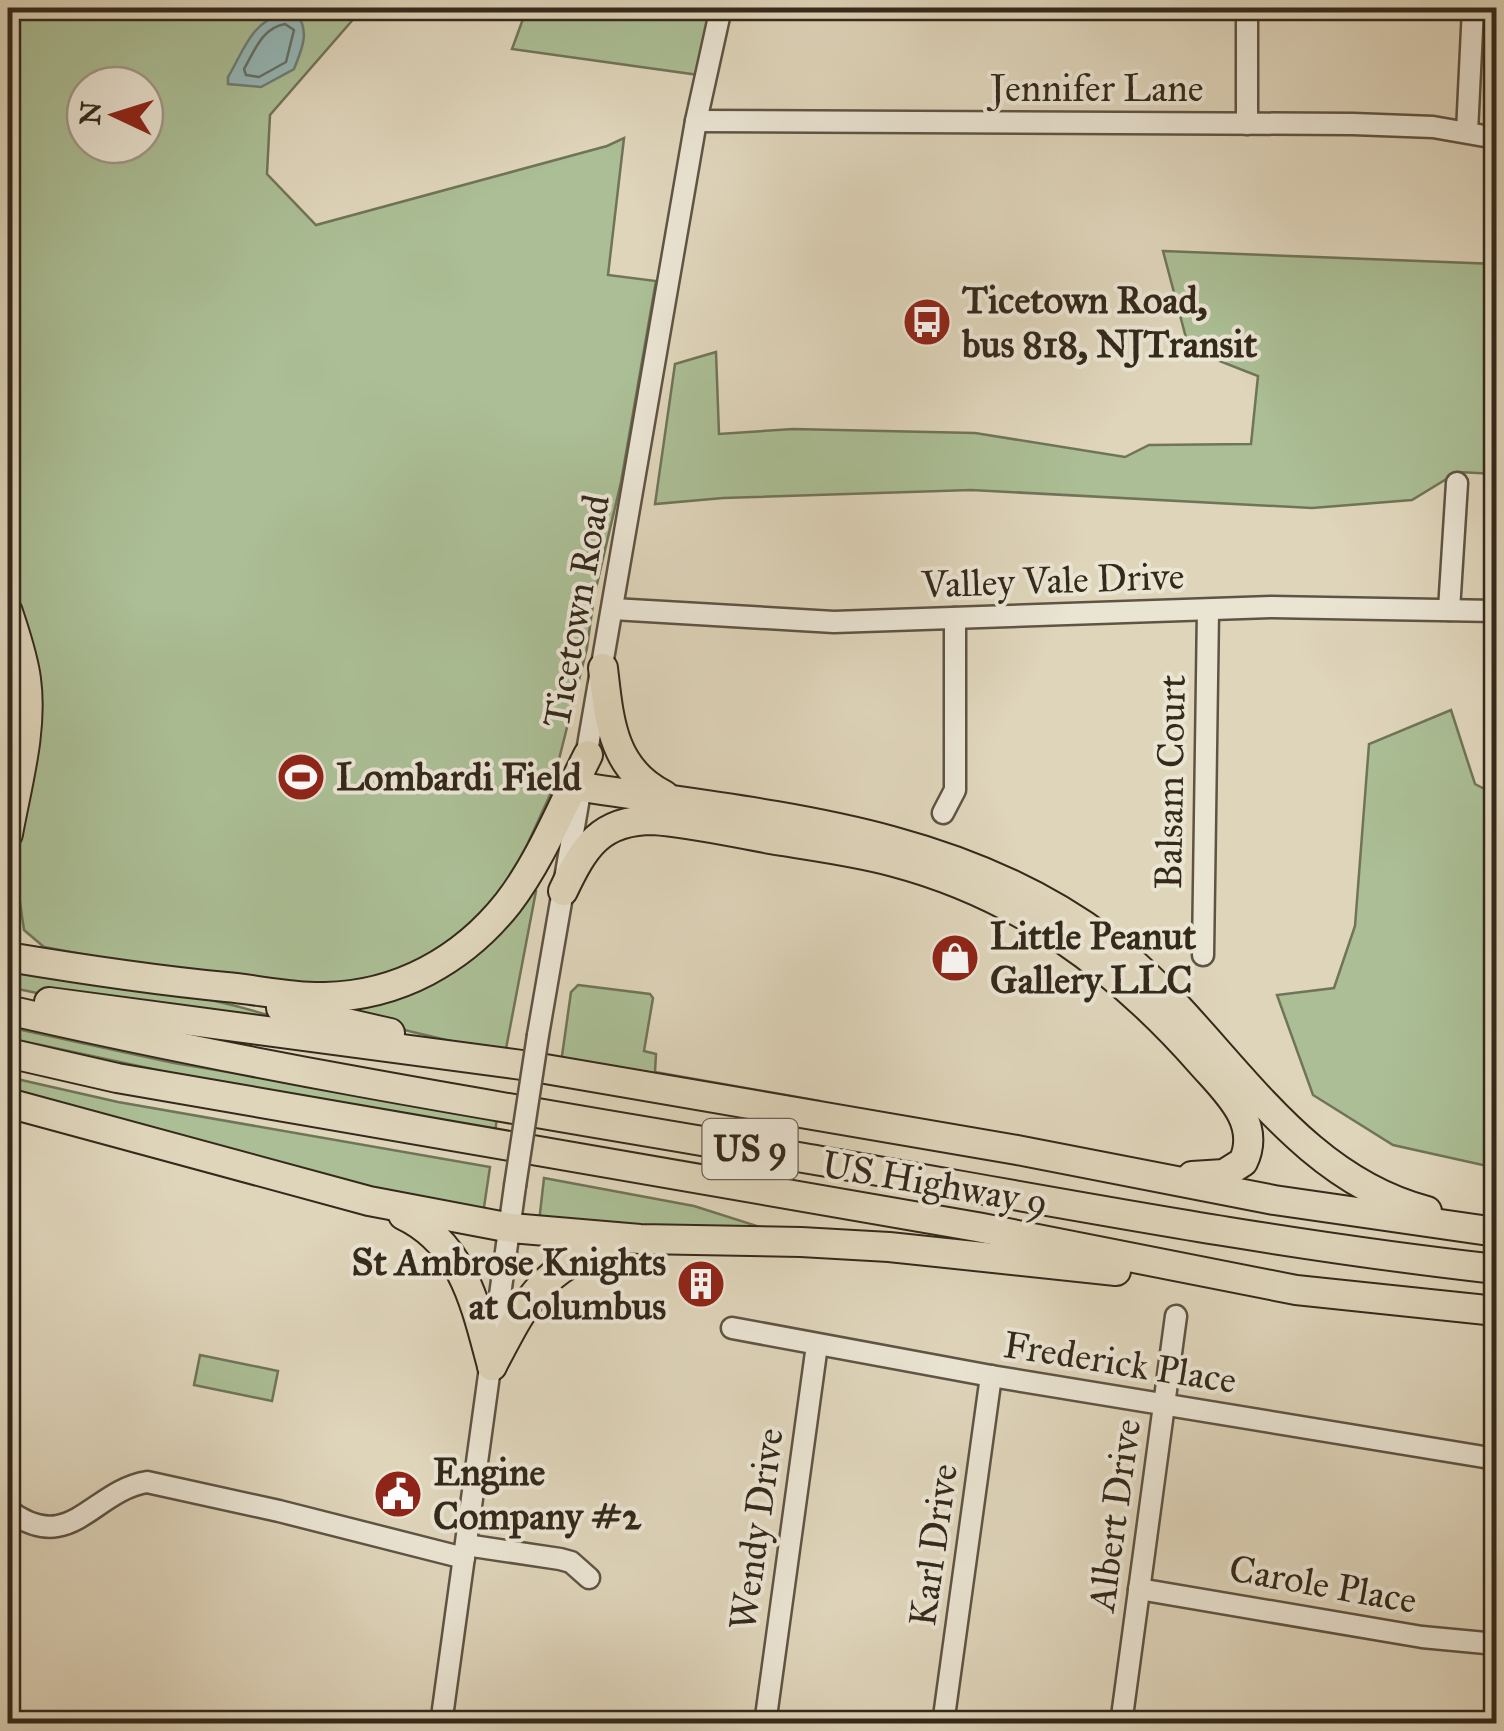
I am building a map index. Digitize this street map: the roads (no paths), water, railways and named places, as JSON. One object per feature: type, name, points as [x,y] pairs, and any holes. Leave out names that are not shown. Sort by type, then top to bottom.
[{"type":"highway","points":[[8,612],[22,659],[28,702],[8,834]]},
{"type":"highway","points":[[603,668],[610,723],[620,756],[647,785],[679,802]]},
{"type":"highway","points":[[8,957],[177,983],[336,997],[388,987],[438,966],[465,948],[510,900],[588,755]]},
{"type":"highway","points":[[582,787],[900,841],[968,863],[1022,888],[1084,925],[1148,975],[1275,1115],[1329,1162],[1365,1186],[1404,1204],[1496,1229]]},
{"type":"highway","points":[[563,891],[577,861],[598,837],[623,822],[654,820],[876,857],[936,874],[994,898],[1060,935],[1137,995],[1228,1094],[1246,1122],[1248,1152],[1236,1169],[1206,1176],[1128,1173]]},
{"type":"highway","points":[[8,936],[44,963]]},
{"type":"highway","points":[[177,983],[522,1065]]},
{"type":"highway","points":[[8,996],[522,1065],[1017,1150],[1274,1200],[1496,1229]]},
{"type":"highway","name":"US Highway 9","points":[[8,1010],[144,1042],[418,1092],[1192,1224],[1496,1269]]},
{"type":"highway","name":"US Highway 9","points":[[8,1053],[118,1078],[977,1227],[1296,1290],[1496,1311]]},
{"type":"highway","points":[[14,1107],[369,1201],[512,1228],[640,1240],[888,1247],[1296,1290]]},
{"type":"highway","points":[[369,1201],[418,1222],[452,1256],[469,1285],[492,1366]]},
{"type":"highway","points":[[492,1366],[520,1312],[548,1277],[587,1253],[640,1240]]},
{"type":"street","name":"Ticetown Road","points":[[441,1724],[538,1035],[696,121],[721,8]]},
{"type":"street","points":[[1247,8],[1248,124]]},
{"type":"street","points":[[1467,132],[1473,8]]},
{"type":"street","name":"Jennifer Lane","points":[[696,121],[1390,126],[1496,138]]},
{"type":"street","points":[[1449,610],[1456,483]]},
{"type":"street","name":"Valley Vale Drive","points":[[613,609],[834,622],[1208,610],[1496,611]]},
{"type":"street","name":"Balsam Court","points":[[1203,955],[1208,610]]},
{"type":"street","points":[[943,813],[956,790],[955,618]]},
{"type":"street","name":"Albert Drive","points":[[1121,1724],[1176,1316]]},
{"type":"street","name":"Frederick Place","points":[[732,1328],[991,1376],[1496,1459]]},
{"type":"street","name":"Wendy Drive","points":[[765,1724],[817,1345]]},
{"type":"street","name":"Karl Drive","points":[[943,1724],[991,1376]]},
{"type":"street","points":[[8,1510],[31,1524],[54,1528],[69,1524],[130,1485],[147,1482],[466,1551],[560,1558],[572,1562],[589,1578]]},
{"type":"street","name":"Carole Place","points":[[1139,1589],[1422,1636],[1496,1644]]},
{"type":"water","points":[[284,14],[298,16],[302,22],[303,42],[294,69],[261,87],[228,84],[228,77],[256,30]]},
{"type":"place","name":"Ticetown Road, bus 818, NJTransit","points":[[927,322]]},
{"type":"place","name":"Lombardi Field","points":[[301,777]]},
{"type":"place","name":"Little Peanut Gallery LLC","points":[[955,958]]},
{"type":"place","name":"St Ambrose Knights at Columbus","points":[[701,1284]]},
{"type":"place","name":"Engine Company #2","points":[[398,1494]]}]
